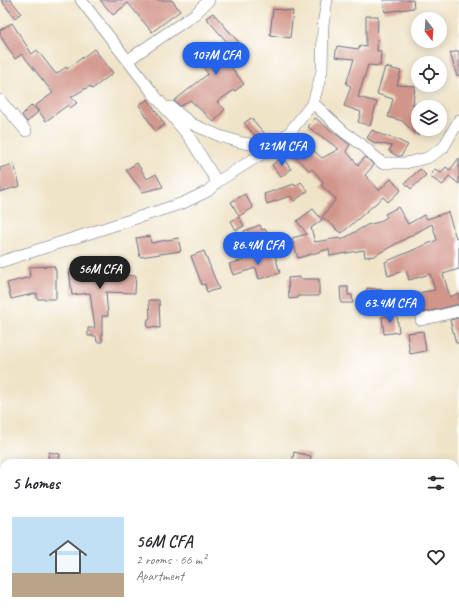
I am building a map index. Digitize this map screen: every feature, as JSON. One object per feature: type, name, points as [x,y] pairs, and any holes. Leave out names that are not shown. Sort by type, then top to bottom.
[{"type":"street","points":[[82,0],[152,92],[190,138],[217,182]]},
{"type":"street","points":[[128,60],[195,14],[209,0]]},
{"type":"street","points":[[0,262],[183,203],[208,191],[217,182],[273,147],[289,133],[313,103],[322,71],[323,25],[327,0]]},
{"type":"street","points":[[152,92],[192,124],[220,136],[243,143],[273,147]]},
{"type":"street","points":[[0,100],[26,131]]},
{"type":"street","points":[[313,103],[344,132],[361,144],[382,163],[406,163],[427,158],[443,148],[459,120]]},
{"type":"street","points":[[421,320],[459,311]]},
{"type":"building","points":[[1,0],[11,0],[21,13],[15,18]]},
{"type":"building","points":[[100,0],[172,0],[180,11],[152,32],[128,3],[113,15]]},
{"type":"building","points":[[383,0],[413,0],[414,8],[385,12]]},
{"type":"building","points":[[273,9],[293,11],[290,38],[270,35]]},
{"type":"building","points":[[213,13],[243,47],[232,57],[237,63],[231,67],[244,84],[217,102],[225,109],[214,122],[190,100],[181,106],[174,101],[208,74],[200,63],[227,42],[206,18]]},
{"type":"building","points":[[366,16],[378,16],[377,51],[381,51],[380,66],[368,65],[358,97],[377,102],[370,126],[358,122],[361,112],[344,106],[351,86],[346,84],[354,59],[335,57],[337,46],[359,49],[360,46],[366,47]]},
{"type":"building","points":[[12,23],[32,54],[37,50],[56,74],[66,67],[67,69],[94,49],[113,73],[92,89],[90,86],[71,97],[77,103],[70,108],[68,105],[46,121],[35,106],[53,93],[22,54],[15,59],[0,35],[0,30]]},
{"type":"building","points":[[459,51],[459,75],[457,76],[450,53]]},
{"type":"building","points":[[385,67],[401,71],[397,85],[411,86],[411,92],[414,92],[414,100],[411,100],[411,129],[402,121],[388,117],[393,99],[377,94]]},
{"type":"building","points":[[148,99],[165,125],[155,131],[139,105]]},
{"type":"building","points":[[32,105],[38,112],[27,122],[22,115]]},
{"type":"building","points":[[251,118],[265,134],[260,138],[257,138],[244,123]]},
{"type":"building","points":[[315,118],[350,145],[346,151],[358,165],[365,157],[374,165],[365,175],[379,190],[391,179],[401,190],[388,202],[383,197],[342,233],[335,229],[336,228],[322,217],[336,199],[321,185],[324,183],[312,169],[310,171],[290,152],[298,143],[309,154],[313,150],[322,158],[339,149],[308,127]]},
{"type":"building","points":[[372,130],[408,145],[401,156],[397,156],[389,151],[392,146],[376,144],[367,138]]},
{"type":"building","points":[[282,157],[291,169],[281,177],[272,165]]},
{"type":"building","points":[[459,158],[459,184],[449,176],[443,185],[430,177],[435,169],[441,173],[446,167],[450,170]]},
{"type":"building","points":[[137,163],[147,179],[156,174],[163,187],[143,192],[126,170]]},
{"type":"building","points":[[14,164],[20,186],[0,192],[0,168]]},
{"type":"building","points":[[420,169],[426,175],[411,189],[405,183]]},
{"type":"building","points":[[301,182],[308,191],[294,201],[290,196],[267,204],[264,194],[294,184],[295,186]]},
{"type":"building","points":[[245,194],[253,208],[239,216],[231,202]]},
{"type":"building","points":[[398,207],[408,224],[424,215],[427,219],[448,212],[456,238],[459,237],[459,269],[443,274],[450,297],[459,293],[459,304],[418,314],[417,312],[425,311],[396,307],[394,297],[412,292],[412,294],[435,290],[430,274],[409,280],[406,270],[388,276],[385,262],[437,240],[432,224],[374,256],[365,257],[364,250],[330,256],[329,249],[298,258],[292,238],[307,234],[297,221],[313,209],[322,220],[311,228],[315,242],[339,238],[341,240],[367,225],[379,222],[387,217],[385,214]]},
{"type":"building","points":[[239,217],[244,226],[236,230],[231,221]]},
{"type":"building","points":[[260,225],[262,230],[265,229],[269,236],[246,244],[244,240],[247,238],[244,231]]},
{"type":"building","points":[[150,236],[151,243],[178,238],[181,251],[140,257],[136,238]]},
{"type":"building","points":[[204,251],[219,289],[207,292],[205,284],[202,285],[191,256]]},
{"type":"building","points":[[274,252],[280,273],[259,279],[256,268],[233,275],[229,264]]},
{"type":"building","points":[[115,264],[119,275],[136,276],[135,293],[106,292],[108,316],[102,316],[102,342],[97,342],[96,336],[88,336],[88,328],[95,328],[90,293],[72,295],[69,270],[95,267],[95,265]]},
{"type":"building","points":[[54,266],[56,271],[56,299],[37,299],[37,293],[11,299],[7,283],[30,277],[29,267]]},
{"type":"building","points":[[300,277],[300,279],[319,279],[319,296],[298,296],[298,298],[289,299],[288,278]]},
{"type":"building","points":[[340,287],[348,287],[348,295],[352,295],[353,303],[341,303]]},
{"type":"building","points":[[367,288],[382,290],[379,304],[365,302]]},
{"type":"building","points":[[149,300],[159,300],[160,328],[147,327],[148,319],[150,319]]},
{"type":"building","points":[[397,315],[399,332],[384,334],[382,317]]},
{"type":"building","points":[[459,318],[459,343],[456,343],[450,320]]},
{"type":"building","points":[[423,331],[426,351],[410,354],[407,333]]},
{"type":"building","points":[[49,452],[60,454],[59,459],[48,459]]},
{"type":"building","points":[[294,452],[311,456],[310,459],[293,459]]}]
